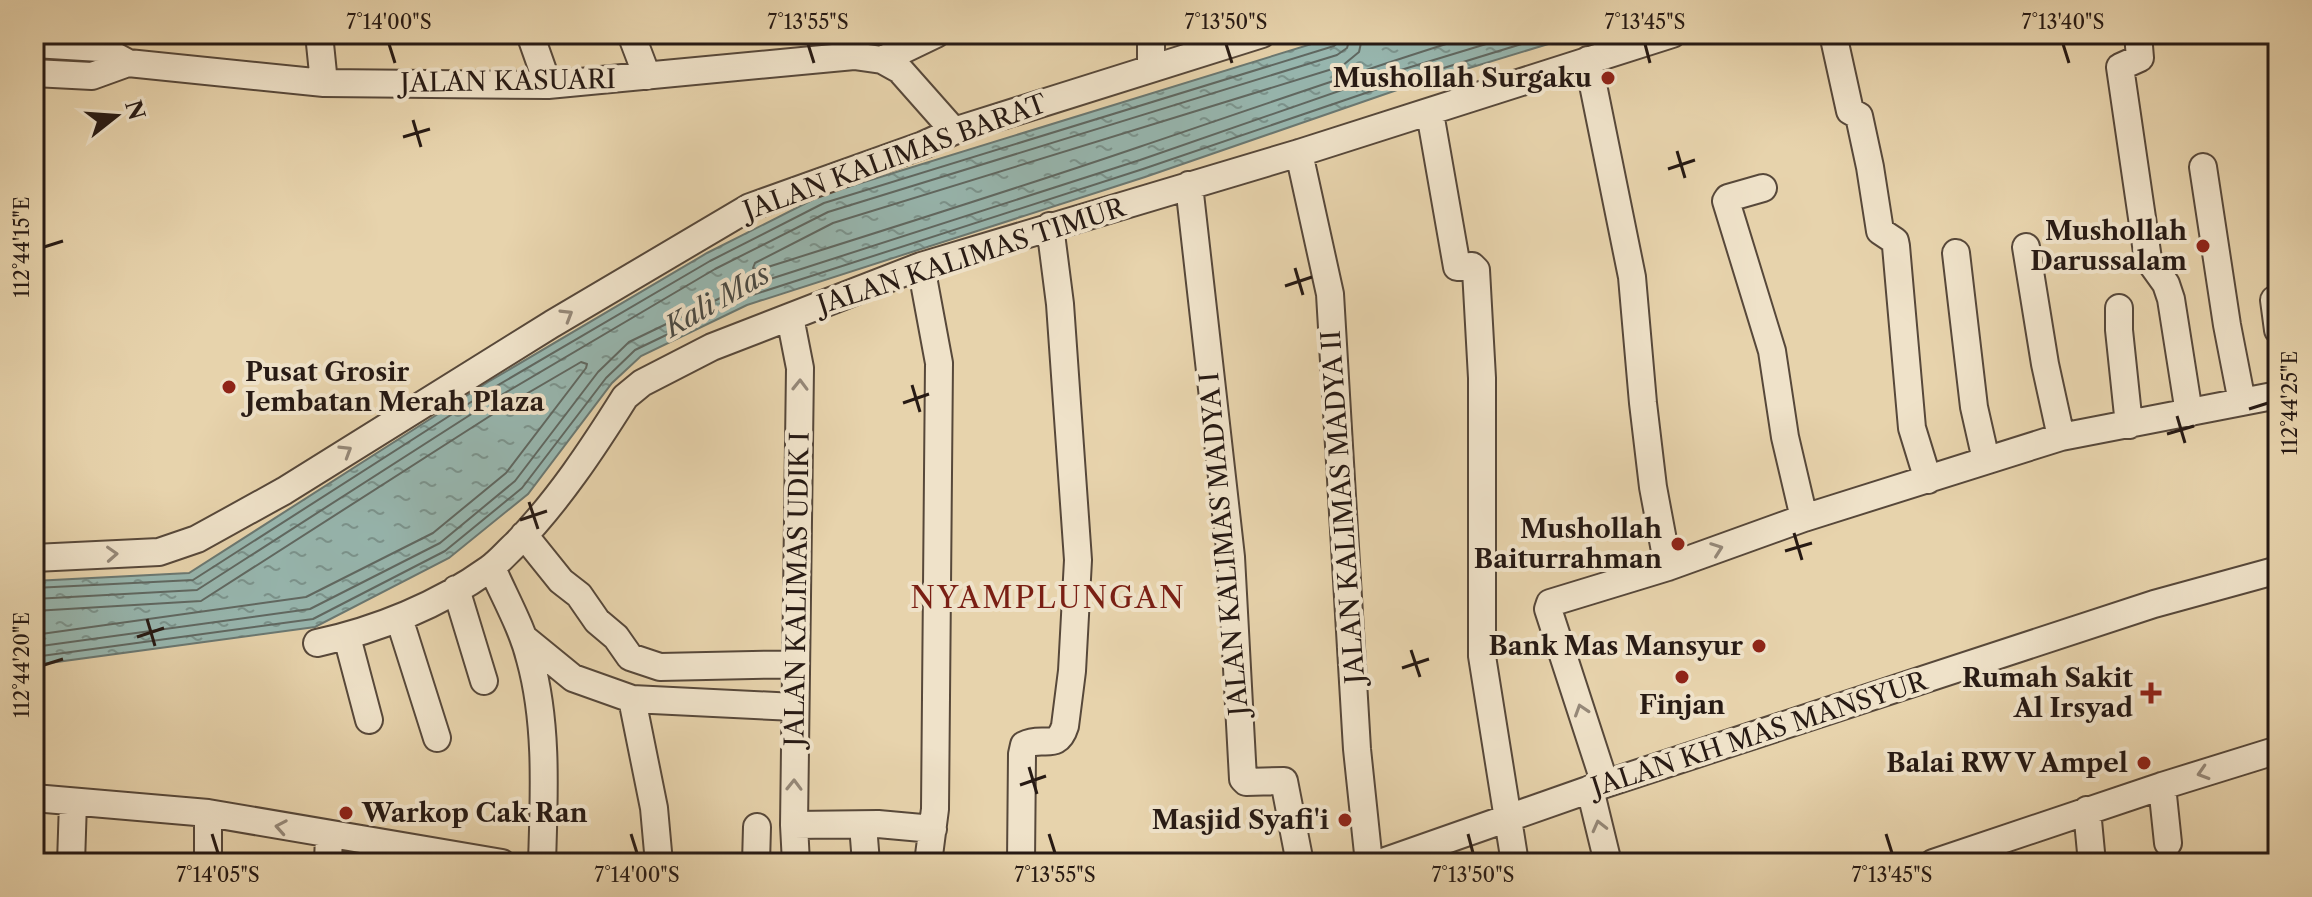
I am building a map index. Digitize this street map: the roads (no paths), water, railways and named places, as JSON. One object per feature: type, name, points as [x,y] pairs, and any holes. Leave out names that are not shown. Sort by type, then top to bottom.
[{"type":"street","points":[[319,34],[324,83]]},
{"type":"street","points":[[530,34],[548,85]]},
{"type":"street","points":[[631,34],[647,76]]},
{"type":"street","points":[[882,60],[936,34]]},
{"type":"street","points":[[1151,34],[1151,68]]},
{"type":"street","name":"JALAN KALIMAS BARAT","points":[[34,558],[159,552],[197,539],[284,491],[552,324],[750,207],[954,131],[1262,34]]},
{"type":"street","name":"JALAN KALIMAS TIMUR","points":[[317,643],[347,637],[399,618],[492,568],[539,520],[625,397],[712,347],[921,266],[1430,113],[1672,34]]},
{"type":"street","points":[[1833,34],[1850,111],[1859,116],[1880,231],[1895,241],[1912,428],[1928,480]]},
{"type":"street","points":[[2138,34],[2140,58],[2120,67],[2148,259],[2166,284],[2171,299],[2189,413]]},
{"type":"street","name":"JALAN KASUARI","points":[[34,44],[100,48],[128,63],[324,83],[548,85],[818,58],[854,56],[882,60]]},
{"type":"street","points":[[882,60],[900,70],[954,131]]},
{"type":"street","points":[[1588,60],[1632,277],[1653,487],[1668,567]]},
{"type":"street","name":"JALAN KASUARI","points":[[34,73],[92,76],[128,63]]},
{"type":"street","points":[[1430,113],[1457,267],[1472,266],[1476,270],[1482,378],[1482,656],[1515,863]]},
{"type":"street","name":"JALAN KALIMAS MADYA II","points":[[1299,153],[1330,294],[1357,749],[1369,863]]},
{"type":"street","points":[[2203,167],[2242,402]]},
{"type":"street","name":"JALAN KALIMAS MADYA I","points":[[1189,185],[1231,557],[1243,779],[1246,782],[1284,781],[1300,863]]},
{"type":"street","points":[[1763,188],[1726,201],[1772,351],[1785,437],[1804,518]]},
{"type":"street","points":[[1021,863],[1022,754],[1024,745],[1032,741],[1057,741],[1061,738],[1070,685],[1076,609],[1078,560],[1071,450],[1060,304],[1050,226]]},
{"type":"street","points":[[2026,247],[2045,364],[2061,437]]},
{"type":"street","points":[[1956,253],[1974,407],[1986,460]]},
{"type":"street","points":[[921,266],[939,363],[938,629],[933,829],[928,863]]},
{"type":"street","points":[[2274,300],[2278,330]]},
{"type":"street","points":[[2119,308],[2129,425]]},
{"type":"street","name":"JALAN KALIMAS UDIK I","points":[[790,317],[800,368],[796,863]]},
{"type":"street","points":[[1608,863],[1597,787],[1548,606],[1804,518],[2061,437],[2278,395]]},
{"type":"street","points":[[524,535],[561,581],[579,595],[597,621],[616,637],[630,657],[660,667],[796,664]]},
{"type":"street","points":[[492,568],[524,638],[535,680],[543,794],[542,863]]},
{"type":"street","name":"JALAN KH MAS MANSYUR","points":[[1380,863],[1436,853],[1507,818],[1597,787],[2175,597],[2278,570]]},
{"type":"street","points":[[456,589],[484,681]]},
{"type":"street","points":[[399,618],[437,738]]},
{"type":"street","points":[[347,637],[369,720]]},
{"type":"street","points":[[524,638],[573,678],[632,699],[795,707]]},
{"type":"street","points":[[632,699],[654,808],[659,863]]},
{"type":"street","points":[[1933,863],[1960,858],[2087,810],[2278,750]]},
{"type":"street","points":[[2162,786],[2168,843]]},
{"type":"street","points":[[34,798],[208,813],[502,863]]},
{"type":"street","points":[[71,863],[73,802]]},
{"type":"street","points":[[2087,810],[2092,863]]},
{"type":"street","points":[[208,813],[208,863]]},
{"type":"street","points":[[794,825],[933,829]]},
{"type":"street","points":[[863,825],[866,863]]},
{"type":"street","points":[[756,863],[757,827]]},
{"type":"street","points":[[328,863],[329,835]]},
{"type":"water","name":"Kali Mas","points":[[1344,34],[1581,34],[1397,90],[1145,177],[747,305],[641,356],[612,383],[528,494],[449,558],[315,627],[34,665],[34,581],[189,573],[488,382],[707,253],[822,195]]},
{"type":"place","name":"Mushollah Surgaku","points":[[1608,78]]},
{"type":"place","name":"Mushollah Darussalam","points":[[2203,246]]},
{"type":"place","name":"Pusat Grosir Jembatan Merah Plaza","points":[[229,387]]},
{"type":"place","name":"Mushollah Baiturrahman","points":[[1678,544]]},
{"type":"place","name":"Bank Mas Mansyur","points":[[1759,646]]},
{"type":"place","name":"Finjan","points":[[1682,677]]},
{"type":"place","name":"Rumah Sakit Al Irsyad","points":[[2151,693]]},
{"type":"place","name":"Balai RW V Ampel","points":[[2144,763]]},
{"type":"place","name":"Warkop Cak Ran","points":[[346,813]]},
{"type":"place","name":"Masjid Syafi'i","points":[[1345,820]]},
{"type":"district","name":"NYAMPLUNGAN","points":[[1048,598]]}]
